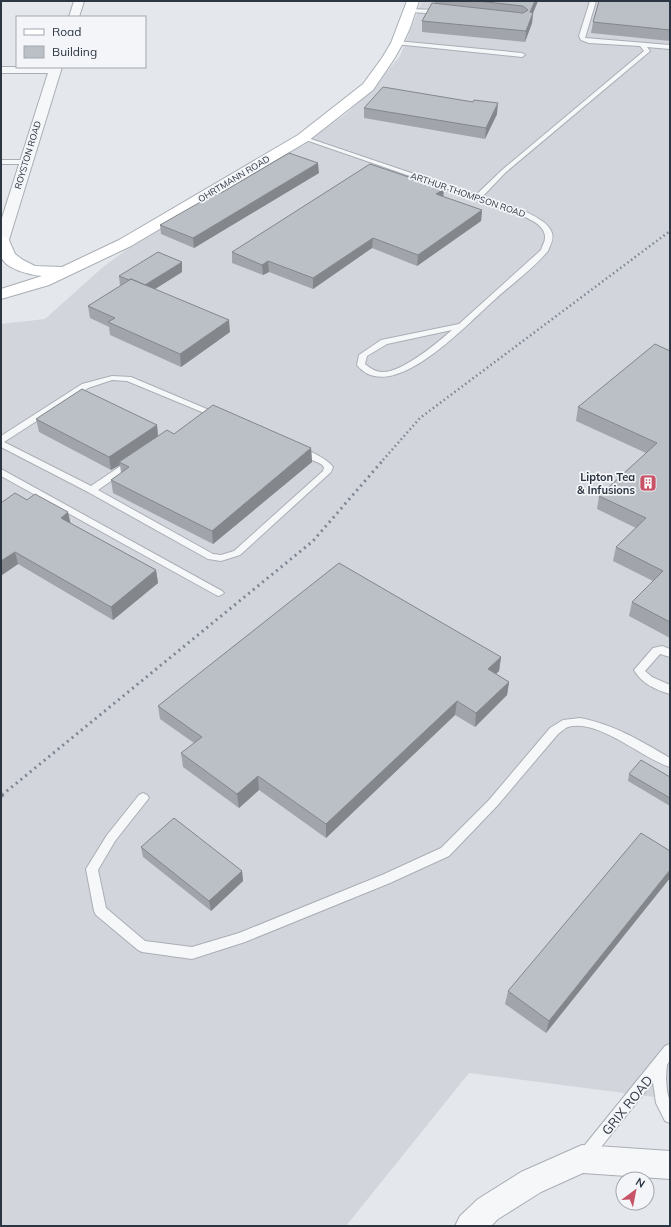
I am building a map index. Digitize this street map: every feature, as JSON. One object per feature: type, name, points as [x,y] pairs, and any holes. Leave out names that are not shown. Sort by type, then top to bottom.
[{"type":"main road","name":"OHRTMANN ROAD","points":[[1,294],[43,282],[125,243],[303,138],[368,87],[397,44],[411,5]]},
{"type":"main road","points":[[1,242],[6,253],[12,260],[25,268],[42,272],[70,270]]},
{"type":"street","points":[[74,16],[79,1]]},
{"type":"street","points":[[1,70],[56,68]]},
{"type":"street","name":"ROYSTON ROAD","points":[[1,242],[56,68]]},
{"type":"street","points":[[470,1226],[488,1209],[531,1182],[582,1159],[670,1165]]},
{"type":"lane","points":[[593,1],[582,36],[583,39],[589,41],[670,46]]},
{"type":"lane","points":[[411,5],[451,13]]},
{"type":"lane","points":[[397,44],[416,44],[522,55]]},
{"type":"lane","points":[[477,198],[504,171],[647,51],[642,45]]},
{"type":"lane","name":"ARTHUR THOMPSON ROAD","points":[[303,138],[519,212],[542,224],[547,230],[549,239],[544,251],[460,326],[414,363],[388,374],[374,373],[362,365],[363,355],[384,342],[460,326]]},
{"type":"lane","points":[[1,162],[26,162]]},
{"type":"lane","points":[[1,440],[85,386],[112,378],[128,379],[204,413],[229,420]]},
{"type":"lane","points":[[1,444],[91,490],[211,557],[221,558],[237,553],[329,470],[329,467],[324,462],[295,449]]},
{"type":"lane","points":[[91,490],[136,460]]},
{"type":"lane","points":[[1,472],[219,594]]},
{"type":"lane","points":[[670,653],[662,650],[657,651],[639,670],[640,673],[647,678],[670,690]]},
{"type":"lane","points":[[143,798],[111,838],[92,869],[100,911],[142,946],[192,953],[241,938],[386,879],[445,852],[492,803],[554,731],[566,723],[584,723],[611,730],[670,763]]},
{"type":"lane","name":"GRIX ROAD","points":[[582,1159],[670,1050]]},
{"type":"lane","points":[[660,1064],[659,1086],[666,1111],[670,1116]]},
{"type":"shaded area","points":[[422,1],[670,1],[670,1099],[469,1073],[346,1226],[1,1226],[1,324],[45,319],[103,267],[152,231],[292,151],[346,114],[374,87],[400,56]]},
{"type":"building","points":[[477,1],[535,1],[530,12],[533,13],[526,31],[422,21],[432,3],[523,13],[528,10],[523,6]]},
{"type":"building","points":[[599,1],[670,1],[670,30],[593,22]]},
{"type":"building","points":[[383,87],[473,102],[474,100],[498,103],[486,128],[364,108]]},
{"type":"building","points":[[289,153],[318,163],[193,238],[160,225],[218,192],[221,193]]},
{"type":"building","points":[[370,164],[444,189],[436,194],[482,210],[418,255],[373,238],[313,278],[268,261],[262,265],[232,252]]},
{"type":"building","points":[[158,252],[182,262],[145,285],[119,276]]},
{"type":"building","points":[[131,279],[229,320],[180,354],[108,322],[115,318],[88,306]]},
{"type":"building","name":"Lipton Tea & Infusions","points":[[655,344],[670,351],[670,622],[632,602],[663,571],[616,547],[646,518],[599,496],[657,443],[578,407]]},
{"type":"building","points":[[82,389],[157,425],[109,457],[36,419]]},
{"type":"building","points":[[213,405],[311,448],[212,531],[111,480],[129,467],[119,462],[167,430],[174,434]]},
{"type":"building","points":[[15,493],[27,500],[35,494],[68,512],[61,518],[156,570],[111,607],[15,552],[1,561],[1,503]]},
{"type":"building","points":[[339,563],[501,657],[488,669],[509,682],[476,713],[457,701],[326,824],[258,776],[237,794],[181,753],[202,737],[158,706]]},
{"type":"building","points":[[641,760],[670,777],[670,798],[629,774]]},
{"type":"building","points":[[174,818],[242,871],[209,901],[141,847]]},
{"type":"building","points":[[641,833],[670,851],[670,870],[549,1021],[508,991]]},
{"type":"railway","points":[[383,460],[420,418],[670,231]]},
{"type":"railway","points":[[2,795],[313,541],[384,459]]},
{"type":"place","name":"Lipton Tea & Infusions","points":[[648,483]]}]
